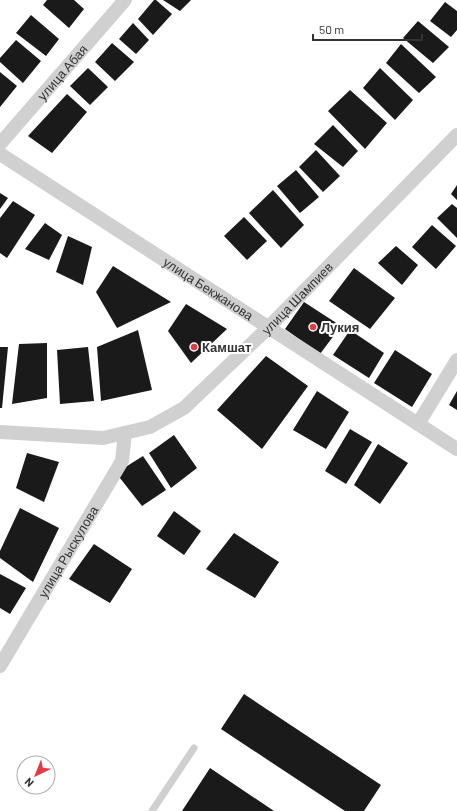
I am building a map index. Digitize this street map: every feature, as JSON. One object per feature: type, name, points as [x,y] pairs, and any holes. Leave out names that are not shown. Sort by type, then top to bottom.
[{"type":"street","name":"улица Абая","points":[[0,144],[125,0]]},
{"type":"street","name":"улица Шампиев","points":[[0,432],[103,438],[150,427],[184,408],[268,328],[457,135]]},
{"type":"street","name":"улица Бекжанова","points":[[0,154],[457,449]]},
{"type":"street","points":[[418,424],[457,360]]},
{"type":"street","name":"улица Рыскулова","points":[[0,666],[122,461],[125,433]]},
{"type":"lane","points":[[152,811],[194,748]]},
{"type":"building","points":[[47,0],[74,0],[84,9],[69,28],[43,5]]},
{"type":"building","points":[[154,0],[156,0],[172,14],[153,35],[138,19]]},
{"type":"building","points":[[163,0],[191,0],[180,11]]},
{"type":"building","points":[[445,2],[457,11],[457,30],[451,37],[430,21]]},
{"type":"building","points":[[31,15],[59,39],[46,56],[16,33]]},
{"type":"building","points":[[418,21],[449,47],[433,63],[403,38]]},
{"type":"building","points":[[133,23],[149,40],[136,54],[119,39]]},
{"type":"building","points":[[16,40],[41,61],[23,83],[0,62],[0,58]]},
{"type":"building","points":[[112,43],[134,62],[115,81],[95,62]]},
{"type":"building","points":[[401,44],[436,77],[419,93],[386,63]]},
{"type":"building","points":[[88,68],[108,87],[90,105],[70,86]]},
{"type":"building","points":[[380,68],[413,100],[395,120],[363,88]]},
{"type":"building","points":[[0,72],[17,86],[0,107]]},
{"type":"building","points":[[350,90],[387,123],[365,149],[328,111]]},
{"type":"building","points":[[67,94],[87,112],[52,153],[28,136]]},
{"type":"building","points":[[333,125],[358,151],[343,167],[314,144]]},
{"type":"building","points":[[316,150],[340,176],[323,192],[299,167]]},
{"type":"building","points":[[296,170],[319,197],[300,213],[277,186]]},
{"type":"building","points":[[457,185],[457,200],[451,194]]},
{"type":"building","points":[[273,190],[304,225],[281,248],[249,213]]},
{"type":"building","points":[[0,193],[8,198],[0,209]]},
{"type":"building","points":[[13,201],[35,215],[7,258],[0,253],[0,218]]},
{"type":"building","points":[[452,204],[457,208],[457,238],[437,218]]},
{"type":"building","points":[[244,217],[267,241],[247,260],[224,236]]},
{"type":"building","points":[[45,223],[62,235],[49,260],[25,249]]},
{"type":"building","points":[[432,225],[456,246],[436,269],[412,247]]},
{"type":"building","points":[[68,236],[92,247],[83,285],[56,272]]},
{"type":"building","points":[[396,246],[418,265],[402,285],[378,263]]},
{"type":"building","points":[[113,266],[171,302],[117,328],[96,292]]},
{"type":"building","points":[[354,268],[395,298],[370,329],[329,301]]},
{"type":"building","name":"Лукия","points":[[304,302],[341,326],[320,354],[285,329]]},
{"type":"building","name":"Камшат","points":[[186,304],[227,329],[191,363],[168,331]]},
{"type":"building","points":[[138,330],[152,390],[101,401],[97,347]]},
{"type":"building","points":[[350,330],[384,353],[369,378],[333,355]]},
{"type":"building","points":[[47,343],[47,398],[12,404],[19,344]]},
{"type":"building","points":[[0,347],[8,347],[2,408],[0,408]]},
{"type":"building","points":[[88,347],[94,401],[60,404],[57,350]]},
{"type":"building","points":[[395,350],[432,374],[412,407],[374,383]]},
{"type":"building","points":[[266,356],[308,386],[262,449],[217,410]]},
{"type":"building","points":[[317,391],[349,412],[326,449],[293,430]]},
{"type":"building","points":[[457,391],[457,410],[449,405]]},
{"type":"building","points":[[350,429],[372,442],[346,484],[325,471]]},
{"type":"building","points":[[174,435],[197,468],[171,488],[149,453]]},
{"type":"building","points":[[378,444],[408,463],[380,504],[354,485]]},
{"type":"building","points":[[27,453],[59,462],[44,502],[16,488]]},
{"type":"building","points":[[143,456],[166,490],[142,506],[116,473]]},
{"type":"building","points":[[20,508],[59,528],[33,582],[0,558],[0,551]]},
{"type":"building","points":[[174,511],[201,531],[184,555],[157,536]]},
{"type":"building","points":[[234,533],[279,562],[255,598],[206,569]]},
{"type":"building","points":[[94,544],[132,569],[110,603],[69,579]]},
{"type":"building","points":[[0,574],[26,588],[10,614],[0,608]]},
{"type":"building","points":[[244,694],[381,785],[364,811],[345,811],[221,729]]},
{"type":"building","points":[[210,768],[274,811],[182,811]]},
{"type":"place","name":"Лукия","points":[[313,327]]},
{"type":"place","name":"Камшат","points":[[194,347]]}]
